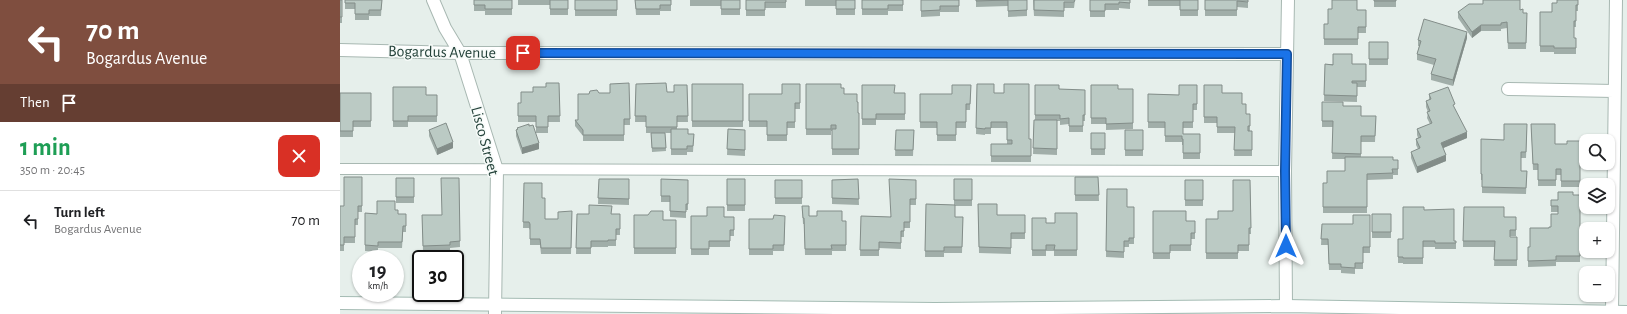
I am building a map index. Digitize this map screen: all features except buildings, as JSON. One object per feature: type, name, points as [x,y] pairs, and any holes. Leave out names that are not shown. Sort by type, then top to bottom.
[{"type":"street","name":"Lisco Street","points":[[433,0],[445,28],[460,52],[497,170],[495,310]]},
{"type":"street","points":[[1286,306],[1285,171],[1288,0]]},
{"type":"street","points":[[1612,313],[1616,0]]},
{"type":"street","name":"Bogardus Avenue","points":[[340,50],[460,52],[1287,54]]},
{"type":"street","points":[[1508,89],[1614,91]]},
{"type":"street","points":[[340,303],[495,310],[935,311],[1286,306],[1612,313],[1627,312]]},
{"type":"lane","points":[[340,169],[1285,171]]},
{"type":"route","points":[[523,53],[1287,54],[1285,171],[1286,246]]}]
